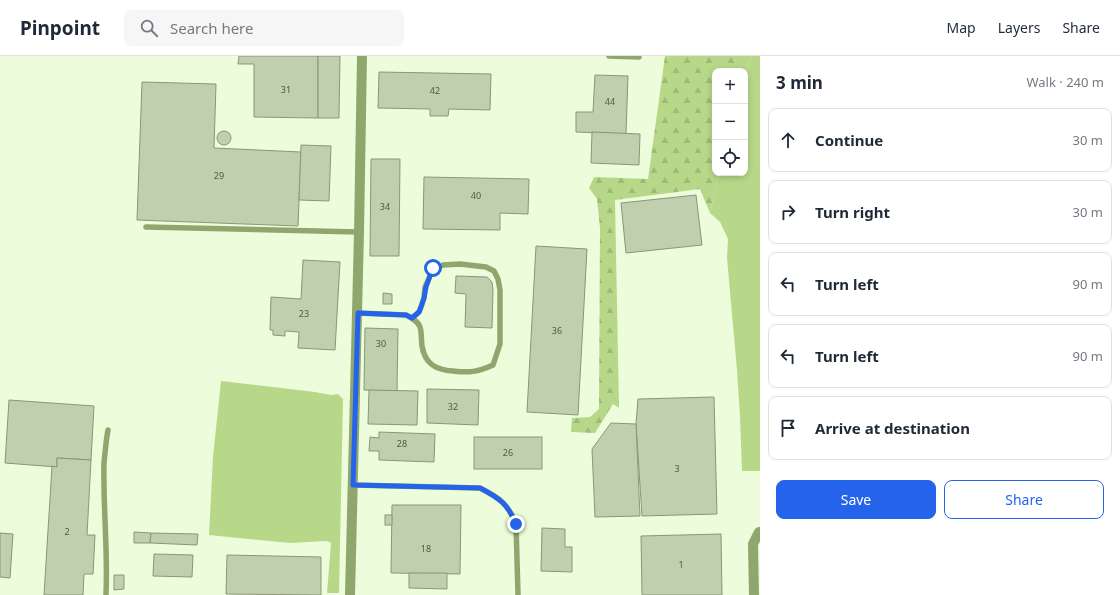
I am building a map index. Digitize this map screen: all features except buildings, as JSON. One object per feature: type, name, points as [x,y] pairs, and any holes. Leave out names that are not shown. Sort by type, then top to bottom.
[{"type":"street","points":[[350,595],[358,313],[362,56]]},
{"type":"street","points":[[754,595],[753,544],[760,532]]},
{"type":"lane","points":[[609,56],[639,57]]},
{"type":"lane","points":[[146,227],[359,232]]},
{"type":"lane","points":[[358,313],[406,315],[412,318],[420,326],[425,355],[429,363],[436,368],[447,371],[473,372],[484,370],[493,365],[500,344],[500,290],[498,279],[494,271],[486,267],[460,264],[443,265],[433,268],[419,312],[412,318]]},
{"type":"lane","points":[[106,595],[107,572],[104,461],[108,430]]},
{"type":"lane","points":[[353,485],[480,488],[495,496],[504,503],[512,513],[516,524],[518,595]]},
{"type":"green space","points":[[665,56],[752,56],[747,68],[712,68],[712,176],[718,176],[710,213],[700,189],[615,200],[619,408],[613,404],[595,433],[571,432],[572,418],[590,417],[599,409],[600,228],[597,199],[589,188],[594,177],[648,179]]},
{"type":"green space","points":[[752,56],[760,56],[760,471],[742,471],[737,370],[727,258],[728,239],[720,222],[710,213],[718,176],[748,176],[747,68]]},
{"type":"green space","points":[[221,381],[331,395],[338,394],[343,399],[339,593],[327,593],[331,543],[327,541],[290,543],[209,535],[213,457]]},
{"type":"route","points":[[433,268],[419,312],[412,318],[406,315],[358,313],[353,485],[480,488],[504,503],[512,513],[516,524]]}]
